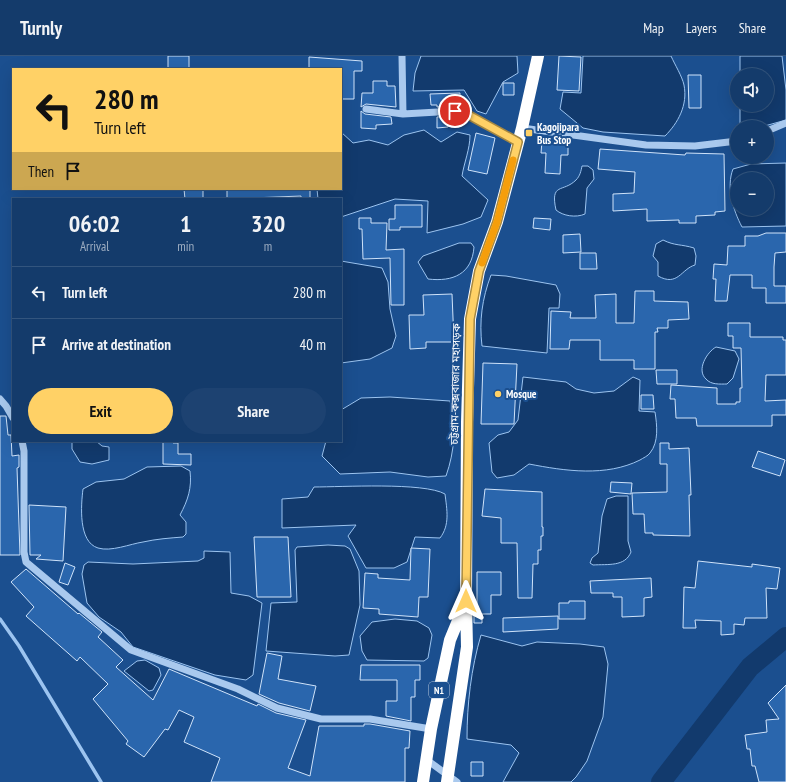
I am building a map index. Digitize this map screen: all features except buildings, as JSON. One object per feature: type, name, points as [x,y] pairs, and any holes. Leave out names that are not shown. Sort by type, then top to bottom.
[{"type":"highway","name":"চট্টগ্রাম-কক্সবাজার মহাসড়ক","points":[[451,779],[467,647],[466,601],[470,319],[479,271],[497,222],[522,128],[538,56]]},
{"type":"highway","name":"চট্টগ্রাম-কক্সবাজার মহাসড়ক","points":[[423,782],[431,729],[450,640],[466,601]]},
{"type":"street","points":[[402,56],[403,114]]},
{"type":"street","points":[[366,109],[403,114],[455,111],[465,113],[518,142]]},
{"type":"street","points":[[774,128],[786,123]]},
{"type":"street","points":[[522,128],[646,145],[695,146],[730,142]]},
{"type":"street","points":[[0,399],[12,416]]},
{"type":"street","points":[[22,442],[24,451],[24,552],[26,562],[131,650],[238,689],[277,708],[321,719],[370,719],[431,729]]},
{"type":"street","points":[[427,760],[451,779]]},
{"type":"water","points":[[421,56],[517,56],[518,73],[503,82],[486,114],[477,111],[464,90],[413,91],[415,73]]},
{"type":"water","points":[[583,56],[671,56],[682,78],[685,100],[681,113],[670,131],[665,136],[603,132],[583,128],[560,109],[563,92],[581,93]]},
{"type":"water","points":[[740,56],[782,56],[786,90],[786,120],[774,123],[774,120],[740,120],[740,112],[774,112],[774,68],[740,68]]},
{"type":"water","points":[[424,130],[441,142],[457,132],[470,135],[462,176],[488,200],[481,217],[463,224],[427,233],[428,201],[395,199],[342,217],[342,198],[318,198],[317,190],[342,190],[342,133],[353,143],[369,140],[388,145],[404,135]]},
{"type":"water","points":[[786,163],[786,226],[742,227],[737,216],[774,216],[774,172],[732,172],[733,169],[751,164]]},
{"type":"water","points":[[582,166],[588,166],[593,170],[594,179],[587,188],[585,214],[574,216],[562,214],[556,210],[556,192],[576,180]]},
{"type":"water","points":[[663,240],[694,248],[696,256],[695,265],[675,278],[665,279],[658,276],[658,262],[653,256],[656,244]]},
{"type":"water","points":[[459,243],[471,243],[474,247],[469,264],[465,270],[460,274],[445,279],[428,279],[418,262],[423,256]]},
{"type":"water","points":[[342,261],[382,268],[388,282],[390,309],[396,336],[392,348],[370,359],[342,363]]},
{"type":"water","points":[[491,275],[506,276],[556,285],[560,294],[559,308],[549,308],[547,353],[482,346],[482,310],[485,293]]},
{"type":"water","points":[[716,347],[735,351],[739,359],[733,378],[727,384],[716,384],[710,382],[703,375],[702,366],[706,357]]},
{"type":"water","points":[[523,377],[566,382],[576,389],[594,393],[614,391],[633,377],[640,380],[639,411],[655,412],[657,433],[653,449],[648,455],[640,460],[613,469],[585,471],[557,469],[529,464],[514,475],[497,478],[492,472],[489,443],[498,435],[509,432],[518,420]]},
{"type":"water","points":[[390,397],[450,401],[454,439],[446,476],[428,477],[390,472],[340,474],[322,456],[326,442],[342,442],[342,409],[361,398]]},
{"type":"water","points":[[72,442],[97,442],[102,446],[109,447],[109,460],[92,464],[80,462],[72,449]]},
{"type":"water","points":[[181,466],[190,471],[189,494],[180,515],[186,522],[186,534],[183,537],[153,540],[109,549],[98,548],[87,538],[82,522],[83,489],[96,482],[124,479],[147,467]]},
{"type":"water","points":[[362,486],[434,490],[445,494],[447,523],[440,538],[415,537],[407,562],[394,568],[366,568],[348,536],[356,525],[282,528],[282,499],[308,497],[314,487]]},
{"type":"water","points":[[616,496],[628,496],[628,541],[631,552],[625,560],[615,564],[593,565],[590,563],[592,558],[598,553],[602,516],[607,499]]},
{"type":"water","points":[[328,545],[345,546],[350,549],[359,571],[360,605],[349,655],[335,656],[266,651],[271,603],[297,602],[295,550],[297,547]]},
{"type":"water","points":[[204,551],[230,552],[231,593],[249,596],[262,603],[253,675],[246,680],[215,675],[133,647],[121,632],[99,617],[87,603],[82,574],[84,565],[88,562],[133,564],[198,561],[204,558]]},
{"type":"water","points":[[395,619],[417,621],[429,628],[432,635],[428,658],[424,661],[367,660],[362,651],[360,636],[372,622]]},
{"type":"water","points":[[481,635],[522,646],[537,642],[580,644],[604,647],[608,664],[603,717],[587,761],[571,782],[503,782],[519,753],[511,745],[467,739],[470,687]]},
{"type":"water","points":[[145,660],[159,668],[161,675],[153,690],[149,691],[124,671],[137,661]]},
{"type":"waterway","points":[[0,619],[19,646],[101,782]]},
{"type":"waterway","points":[[661,782],[750,667],[786,637]]},
{"type":"slow traffic","points":[[482,263],[497,222],[513,160]]},
{"type":"place","name":"Kagojipara Bus Stop","points":[[529,133]]},
{"type":"place","name":"Mosque","points":[[498,394]]},
{"type":"route","points":[[455,111],[465,113],[518,142],[497,222],[479,271],[470,319],[467,422],[466,601]]}]
